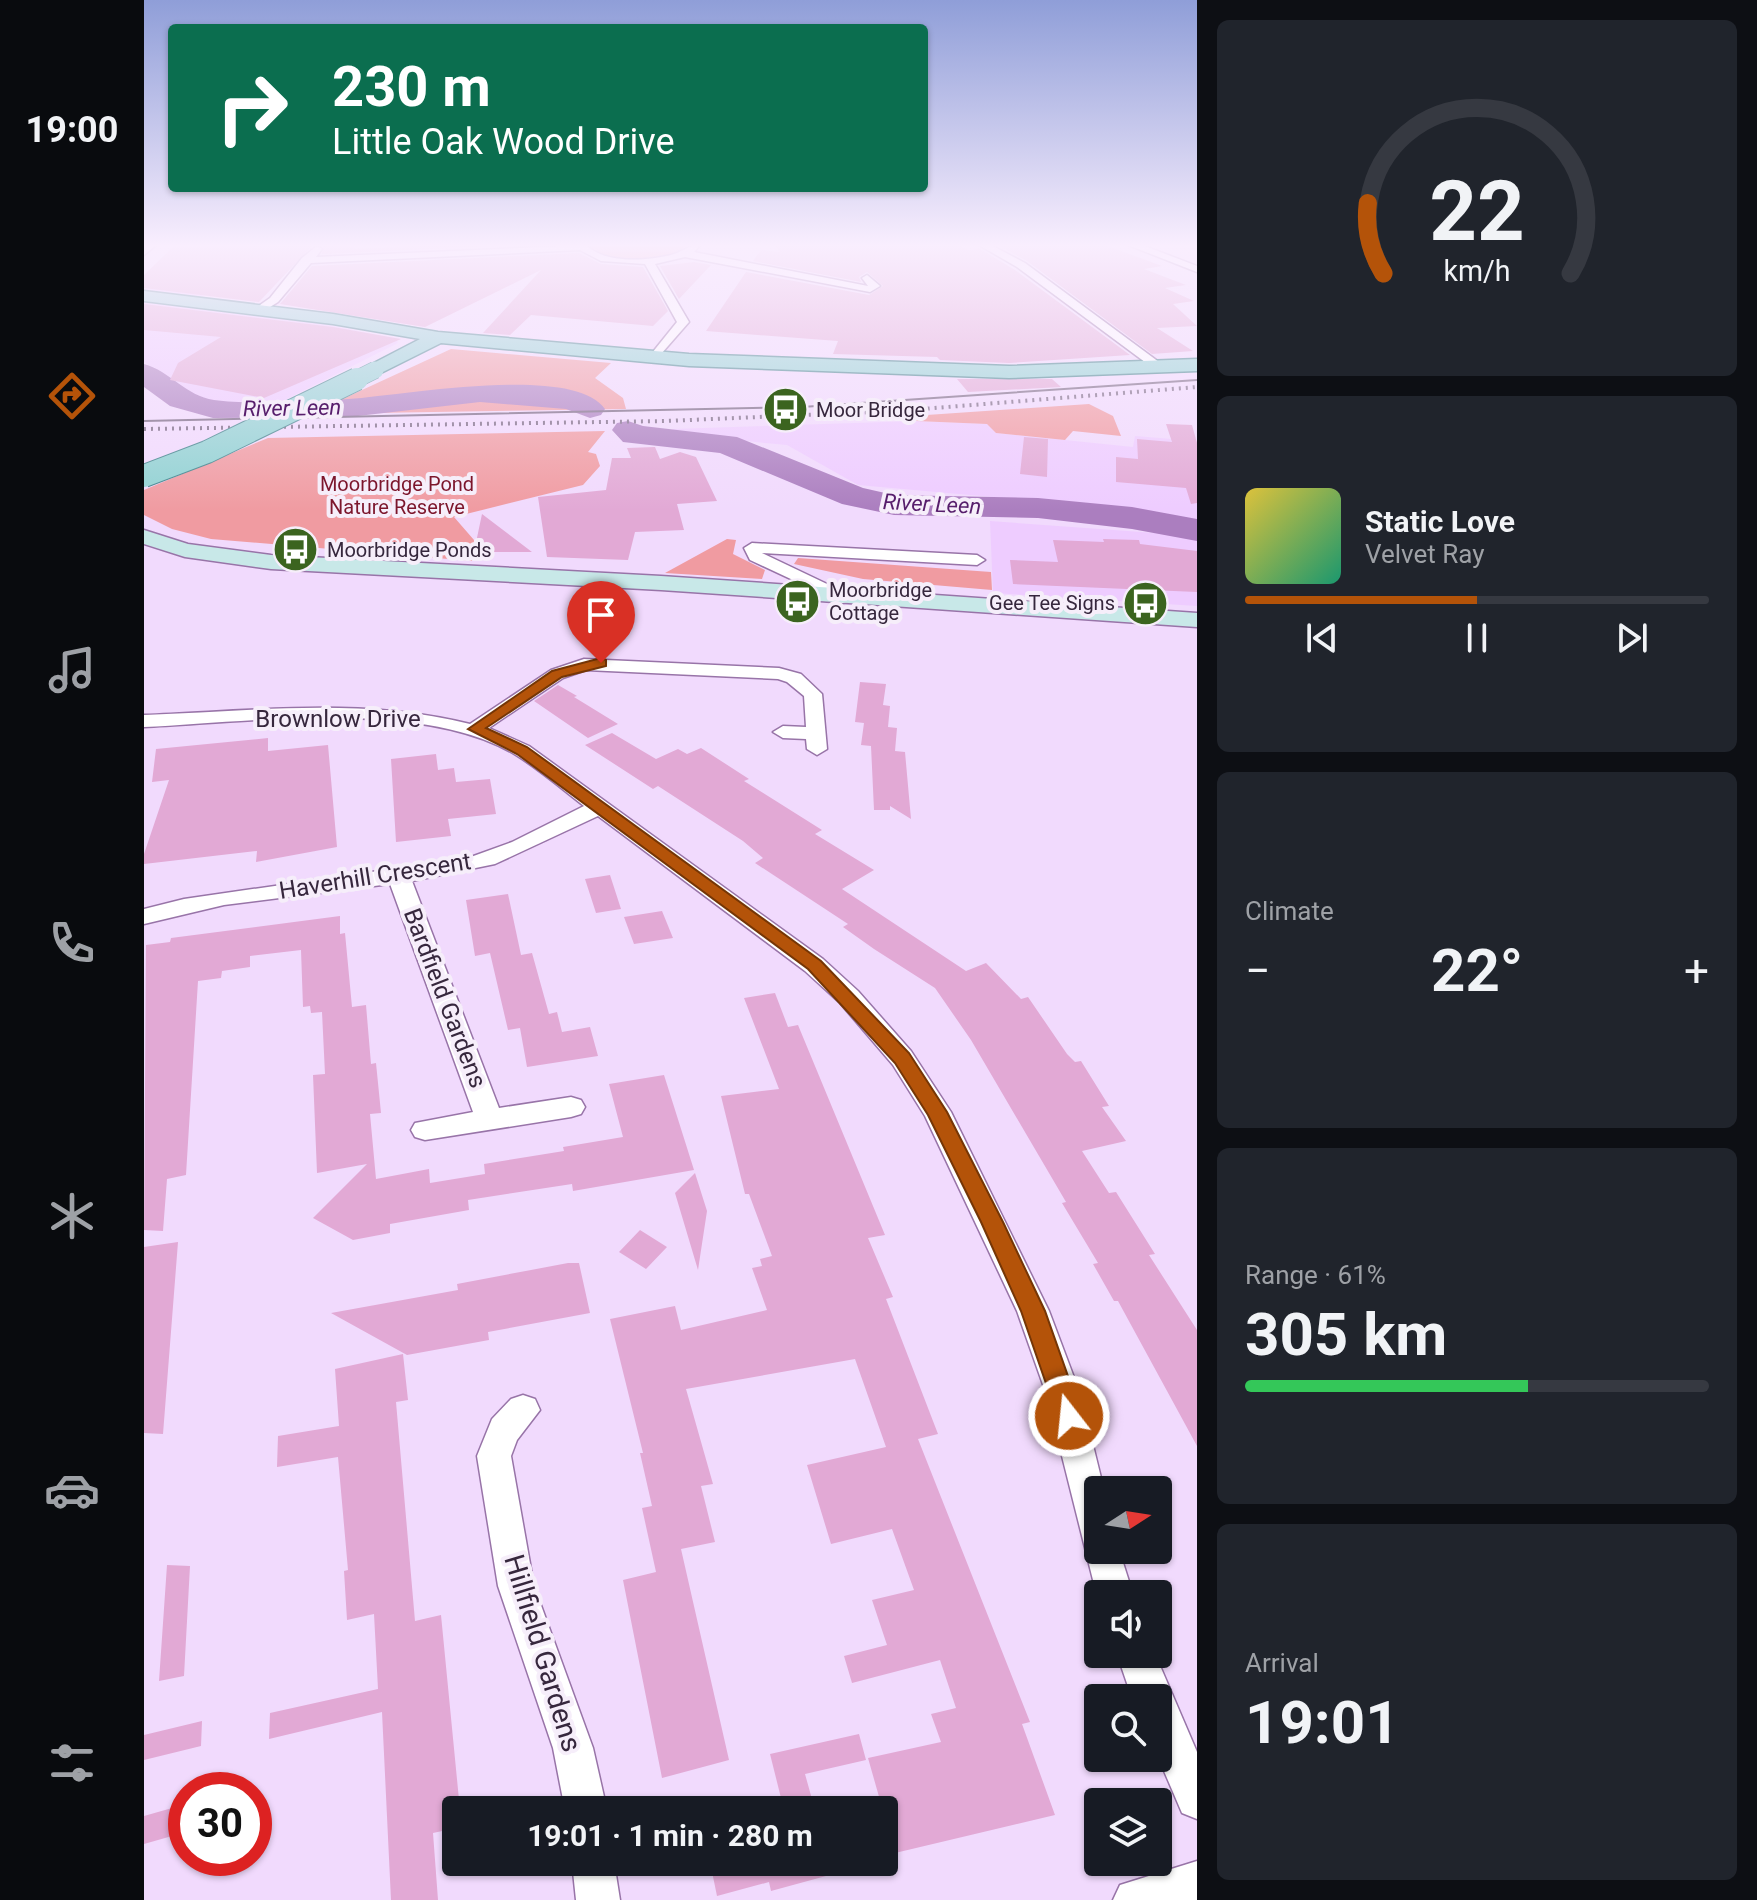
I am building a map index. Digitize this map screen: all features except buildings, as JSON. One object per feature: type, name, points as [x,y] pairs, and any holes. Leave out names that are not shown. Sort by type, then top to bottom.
[{"type":"main road","points":[[416,334],[654,358],[1009,372],[1197,365]]},
{"type":"main road","points":[[144,476],[207,452],[438,337]]},
{"type":"main road","points":[[144,537],[185,550],[271,562],[661,583],[842,598],[1197,620]]},
{"type":"street","points":[[654,358],[674,334]]},
{"type":"street","points":[[1114,334],[1161,368]]},
{"type":"street","points":[[842,598],[756,557],[750,551],[752,548],[960,562],[977,560]]},
{"type":"street","points":[[475,729],[557,674],[601,663],[779,674],[794,678],[813,694],[817,741],[783,732]]},
{"type":"street","name":"Brownlow Drive","points":[[144,721],[360,715],[437,720],[475,729],[522,750],[814,965],[849,997],[902,1058],[937,1112],[1033,1311],[1064,1396],[1084,1480]]},
{"type":"street","name":"Haverhill Crescent","points":[[144,917],[221,898],[399,877],[472,863],[517,849],[598,807]]},
{"type":"street","name":"Bardfield Gardens","points":[[399,877],[490,1120]]},
{"type":"street","name":"Bardfield Gardens","points":[[425,1130],[571,1107]]},
{"type":"street","name":"Hillfield Gardens","points":[[523,1410],[504,1430],[494,1456],[516,1586],[573,1748],[583,1796]]},
{"type":"street","points":[[1172,1742],[1197,1798]]},
{"type":"street","points":[[595,1876],[598,1900]]},
{"type":"street","points":[[1135,1900],[1197,1883]]},
{"type":"shaded area","points":[[144,334],[370,334],[396,339],[398,343],[273,406],[209,403],[193,397],[144,362]]},
{"type":"shaded area","points":[[916,421],[987,424],[996,433],[1133,447],[1135,436],[1197,441],[1197,520],[1159,512],[858,485],[787,445],[670,434],[673,429]]},
{"type":"shaded area","points":[[990,521],[1197,536],[1197,606],[993,593]]},
{"type":"green space","points":[[451,349],[611,363],[595,378],[623,398],[626,409],[310,414]]},
{"type":"green space","points":[[1089,404],[1113,416],[1121,436],[1073,431],[1065,440],[996,433],[987,424],[916,421],[912,416]]},
{"type":"green space","name":"Moorbridge Pond Nature Reserve","points":[[605,431],[588,452],[596,454],[600,466],[583,485],[454,517],[474,540],[472,561],[211,539],[172,529],[144,515],[144,490],[268,438]]},
{"type":"green space","points":[[727,539],[736,540],[733,554],[765,570],[762,579],[665,573]]},
{"type":"green space","points":[[798,558],[991,572],[992,590],[863,579],[794,564]]},
{"type":"waterway","name":"River Leen","points":[[144,373],[181,400],[213,409],[349,408],[480,393],[573,401],[590,409]]},
{"type":"waterway","name":"River Leen","points":[[628,430],[634,435],[726,444],[854,497],[894,505],[1038,508],[1132,518],[1197,530]]},
{"type":"tram line","points":[[144,421],[802,407],[1197,380]]},
{"type":"railway","points":[[144,429],[666,421],[897,411],[1197,387]]},
{"type":"place","name":"Moor Bridge","points":[[785,410]]},
{"type":"place","name":"Moorbridge Ponds","points":[[296,550]]},
{"type":"place","name":"Moorbridge Cottage","points":[[798,602]]},
{"type":"place","name":"Gee Tee Signs","points":[[1146,603]]},
{"type":"route","points":[[601,663],[584,664],[557,674],[475,729],[499,737],[522,750],[701,885],[814,965],[877,1027],[902,1058],[937,1112],[992,1222],[1033,1311],[1069,1416]]}]
